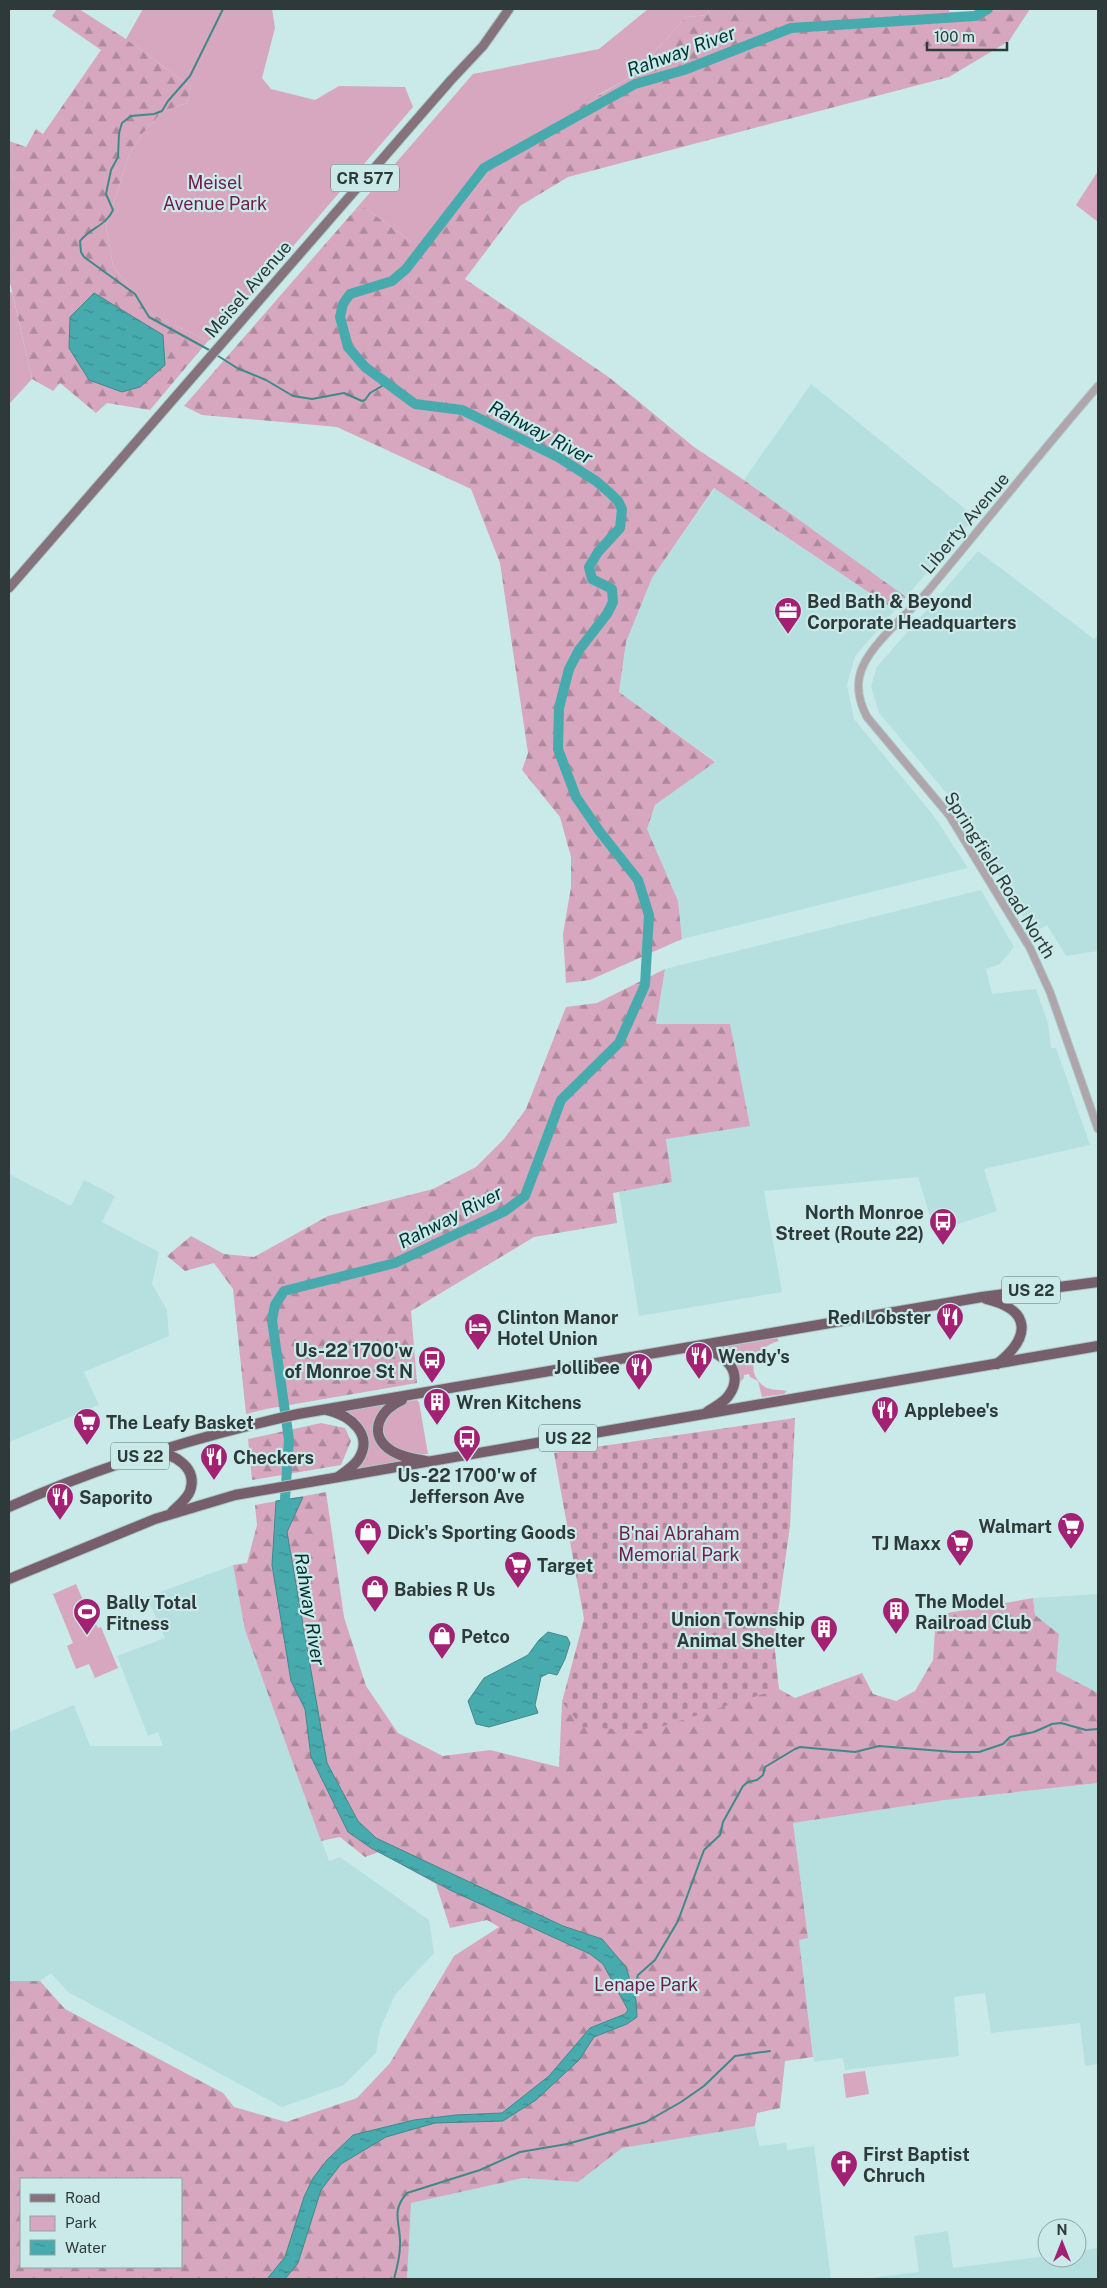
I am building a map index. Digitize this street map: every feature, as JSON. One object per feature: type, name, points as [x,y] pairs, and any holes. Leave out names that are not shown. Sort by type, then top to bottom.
[{"type":"highway","name":"US 22","points":[[9,1506],[74,1480],[153,1452],[226,1431],[298,1414],[982,1298],[1098,1282]]},
{"type":"highway","points":[[982,1298],[1007,1306],[1016,1313],[1021,1323],[1018,1344],[996,1364]]},
{"type":"highway","name":"US 22","points":[[9,1579],[171,1513],[225,1497],[1098,1346]]},
{"type":"highway","points":[[692,1347],[722,1355],[729,1364],[733,1374],[733,1386],[729,1395],[704,1414]]},
{"type":"highway","points":[[414,1394],[392,1404],[384,1411],[378,1424],[380,1436],[387,1447],[394,1452],[406,1457],[432,1462]]},
{"type":"highway","points":[[323,1410],[351,1419],[358,1426],[362,1436],[362,1449],[359,1459],[337,1478]]},
{"type":"highway","points":[[153,1452],[178,1459],[184,1464],[190,1474],[190,1491],[171,1513]]},
{"type":"main road","name":"Meisel Avenue","points":[[9,588],[445,87],[483,46],[509,9]]},
{"type":"street","name":"Liberty Avenue","points":[[859,681],[862,668],[872,652],[942,575],[1098,386]]},
{"type":"street","name":"Springfield Road North","points":[[859,681],[860,700],[869,720],[949,815],[1034,955],[1050,992],[1098,1129]]},
{"type":"shaded area","points":[[811,384],[975,517],[906,597],[744,480]]},
{"type":"shaded area","points":[[715,488],[895,610],[855,656],[847,685],[854,719],[934,816],[968,868],[682,939],[678,901],[647,829],[655,805],[715,761],[619,692],[626,642],[652,578]]},
{"type":"shaded area","points":[[978,551],[1094,639],[1098,635],[1098,951],[1066,956],[1047,925],[1033,933],[954,802],[879,713],[871,687],[876,668]]},
{"type":"shaded area","points":[[981,890],[1014,947],[1000,964],[986,969],[992,994],[1036,989],[1048,1023],[1051,1048],[1056,1048],[1090,1145],[984,1169],[997,1211],[935,1232],[918,1177],[764,1191],[782,1292],[639,1316],[619,1192],[672,1182],[666,1139],[656,1024],[665,969]]},
{"type":"shaded area","points":[[9,1174],[71,1206],[84,1180],[115,1196],[102,1222],[159,1252],[152,1284],[167,1310],[169,1336],[84,1372],[99,1405],[9,1442]]},
{"type":"shaded area","points":[[233,1565],[245,1630],[329,1861],[340,1857],[429,1920],[434,1953],[395,1995],[380,2029],[376,2053],[344,2085],[282,2107],[68,1992],[51,1973],[40,1981],[9,1981],[9,1732],[74,1705],[90,1746],[163,1746],[158,1732],[148,1736],[117,1656],[165,1638],[147,1597]]},
{"type":"shaded area","points":[[1098,1594],[1098,1693],[1056,1671],[1059,1634],[1035,1615],[1033,1598]]},
{"type":"shaded area","points":[[1098,1783],[1098,2064],[1085,2066],[1080,2023],[991,2033],[985,1993],[954,1997],[959,2056],[845,2070],[843,2058],[814,2062],[798,1940],[808,1938],[793,1823],[945,1800]]},
{"type":"shaded area","points":[[755,2126],[759,2146],[786,2143],[787,2150],[814,2146],[831,2279],[407,2279],[410,2203],[523,2178],[578,2182],[622,2148]]},
{"type":"shaded area","points":[[948,2231],[953,2268],[1037,2257],[1037,2268],[1087,2268],[1087,2250],[1098,2248],[1098,2279],[862,2279],[919,2272],[914,2236]]},
{"type":"green space","points":[[57,9],[79,9],[126,39],[191,87],[187,103],[162,112],[143,133],[130,152],[106,226],[113,265],[145,311],[208,341],[150,410],[107,403],[96,413],[60,383],[53,391],[32,379],[9,278],[9,141],[26,147],[36,129],[43,134],[101,50],[52,16]]},
{"type":"green space","name":"Meisel Avenue Park","points":[[143,9],[272,9],[275,28],[262,78],[271,89],[315,100],[339,86],[405,87],[413,107],[215,337],[208,341],[145,311],[113,265],[106,226],[130,152],[143,133],[162,112],[187,103],[191,87],[126,39]]},
{"type":"green space","points":[[648,9],[710,9],[707,15],[686,17],[634,75],[600,94],[491,170],[434,239],[413,243],[365,208],[354,211],[473,74],[599,49]]},
{"type":"green space","points":[[710,9],[949,9],[949,12],[1030,9],[1009,41],[949,77],[568,177],[520,206],[465,279],[610,378],[694,447],[744,480],[906,597],[895,610],[714,488],[652,578],[626,642],[619,692],[715,762],[655,805],[647,829],[678,901],[682,939],[590,980],[566,983],[563,934],[571,887],[571,857],[560,817],[522,770],[528,753],[500,563],[471,489],[337,427],[202,415],[184,406],[354,211],[365,208],[413,243],[434,239],[491,170],[532,134],[634,75],[686,17],[707,15]]},
{"type":"green space","points":[[1098,171],[1098,222],[1076,205]]},
{"type":"green space","points":[[12,292],[32,379],[9,404],[9,293]]},
{"type":"green space","points":[[665,969],[656,1024],[730,1024],[750,1126],[666,1139],[672,1182],[613,1193],[617,1223],[534,1237],[411,1311],[417,1383],[246,1414],[233,1289],[214,1263],[185,1271],[167,1256],[191,1236],[224,1254],[254,1257],[328,1216],[433,1189],[476,1167],[504,1139],[526,1109],[566,1007],[597,1003]]},
{"type":"green space","points":[[777,1338],[779,1341],[764,1348],[755,1360],[754,1374],[758,1381],[750,1377],[749,1374],[744,1375],[744,1378],[739,1383],[727,1356],[718,1348]]},
{"type":"green space","points":[[758,1381],[770,1389],[787,1391],[784,1394],[762,1397]]},
{"type":"green space","points":[[417,1400],[419,1402],[428,1454],[403,1452],[396,1449],[391,1445],[384,1432],[382,1422],[398,1403]]},
{"type":"green space","points":[[382,1404],[385,1406],[377,1416],[375,1430],[403,1461],[356,1469],[363,1428],[346,1411]]},
{"type":"green space","name":"B'nai Abraham Memorial Park","points":[[795,1418],[790,1526],[774,1641],[779,1689],[648,1731],[582,1727],[562,1702],[584,1619],[554,1453]]},
{"type":"green space","points":[[321,1423],[345,1428],[351,1441],[341,1465],[252,1480],[248,1439]]},
{"type":"green space","name":"Lenape Park","points":[[326,1492],[344,1617],[366,1686],[398,1733],[443,1756],[490,1750],[559,1767],[562,1702],[583,1727],[779,1689],[795,1698],[862,1673],[873,1694],[896,1701],[915,1691],[933,1660],[936,1615],[1033,1598],[1035,1615],[1059,1634],[1056,1671],[1098,1693],[1098,1783],[945,1800],[793,1823],[808,1938],[799,1940],[813,2057],[785,2061],[780,2108],[757,2113],[755,2126],[622,2148],[578,2182],[523,2178],[411,2203],[407,2279],[9,2279],[9,1981],[40,1981],[65,2009],[223,2093],[234,2107],[286,2122],[357,2098],[390,2063],[454,1956],[499,1927],[487,1920],[450,1928],[436,1884],[379,1852],[365,1857],[340,1837],[321,1841],[245,1630],[233,1565],[247,1563],[257,1525],[255,1505]]},
{"type":"green space","name":"Bally Total Fitness","points":[[76,1584],[93,1623],[95,1622],[98,1628],[101,1627],[118,1668],[95,1678],[89,1664],[76,1669],[67,1646],[73,1643],[53,1594]]},
{"type":"green space","points":[[865,2071],[869,2094],[846,2098],[843,2074]]},
{"type":"water","points":[[94,293],[163,335],[165,365],[140,387],[122,392],[89,380],[69,348],[70,317]]},
{"type":"water","points":[[303,1497],[287,1532],[327,1763],[358,1821],[376,1838],[563,1926],[602,1939],[626,1967],[636,2000],[637,2017],[627,2024],[594,2037],[579,2060],[536,2100],[503,2121],[435,2123],[386,2137],[341,2164],[321,2190],[298,2263],[285,2279],[267,2279],[285,2257],[304,2197],[313,2178],[327,2160],[353,2135],[414,2120],[456,2115],[502,2113],[549,2076],[590,2028],[625,2014],[628,2010],[603,1964],[590,1954],[452,1891],[371,1848],[348,1832],[311,1757],[305,1709],[291,1681],[272,1565],[276,1501]]},
{"type":"water","points":[[548,1632],[567,1637],[570,1643],[557,1675],[549,1673],[541,1677],[535,1705],[538,1713],[489,1727],[476,1724],[468,1701],[484,1678],[528,1655],[539,1640]]},
{"type":"waterway","points":[[211,351],[149,317],[135,294],[84,257],[81,252],[80,241],[106,220],[113,210],[106,194],[111,170],[118,157],[119,133],[122,123],[131,116],[154,114],[162,111],[168,101],[190,76],[223,9]]},
{"type":"waterway","name":"Rahway River","points":[[284,1513],[289,1440],[272,1320],[275,1305],[284,1291],[395,1263],[505,1211],[525,1196],[561,1100],[619,1043],[645,985],[649,915],[638,880],[600,832],[576,797],[558,749],[559,708],[569,669],[579,650],[607,614],[613,602],[612,589],[592,579],[589,567],[598,552],[620,528],[622,509],[618,501],[596,481],[558,457],[462,410],[415,404],[365,367],[348,347],[340,317],[343,304],[350,294],[392,281],[406,269],[484,168],[635,84],[684,70],[791,28],[975,16],[988,9]]},
{"type":"waterway","points":[[215,354],[237,368],[266,380],[293,396],[312,399],[344,393],[362,401],[370,393],[387,383]]},
{"type":"waterway","points":[[633,1989],[638,1975],[655,1960],[678,1921],[704,1850],[720,1835],[723,1822],[743,1786],[748,1782],[757,1780],[763,1775],[765,1767],[795,1749],[800,1747],[855,1752],[879,1746],[979,1752],[1003,1744],[1010,1737],[1034,1732],[1052,1724],[1061,1723],[1086,1730],[1098,1729]]},
{"type":"waterway","points":[[394,2279],[400,2249],[398,2212],[399,2206],[407,2193],[480,2170],[520,2152],[567,2144],[646,2122],[704,2086],[735,2056],[770,2051]]},
{"type":"place","name":"Bed Bath & Beyond Corporate Headquarters","points":[[788,635]]},
{"type":"place","name":"North Monroe Street (Route 22)","points":[[943,1246]]},
{"type":"place","name":"Red Lobster","points":[[950,1341]]},
{"type":"place","name":"Clinton Manor Hotel Union","points":[[478,1351]]},
{"type":"place","name":"Wendy's","points":[[699,1380]]},
{"type":"place","name":"Us-22 1700'w of Monroe St N","points":[[432,1384]]},
{"type":"place","name":"Jollibee","points":[[639,1391]]},
{"type":"place","name":"Wren Kitchens","points":[[437,1426]]},
{"type":"place","name":"Applebee's","points":[[885,1434]]},
{"type":"place","name":"The Leafy Basket","points":[[87,1446]]},
{"type":"place","name":"Us-22 1700'w of Jefferson Ave","points":[[467,1463]]},
{"type":"place","name":"Checkers","points":[[214,1481]]},
{"type":"place","name":"Saporito","points":[[60,1521]]},
{"type":"place","name":"Walmart","points":[[1071,1550]]},
{"type":"place","name":"Dick's Sporting Goods","points":[[368,1556]]},
{"type":"place","name":"TJ Maxx","points":[[960,1567]]},
{"type":"place","name":"Target","points":[[518,1589]]},
{"type":"place","name":"Babies R Us","points":[[375,1613]]},
{"type":"place","name":"The Model Railroad Club","points":[[896,1635]]},
{"type":"place","name":"Bally Total Fitness","points":[[87,1636]]},
{"type":"place","name":"Union Township Animal Shelter","points":[[824,1653]]},
{"type":"place","name":"Petco","points":[[442,1660]]},
{"type":"place","name":"First Baptist Chruch","points":[[844,2188]]}]
